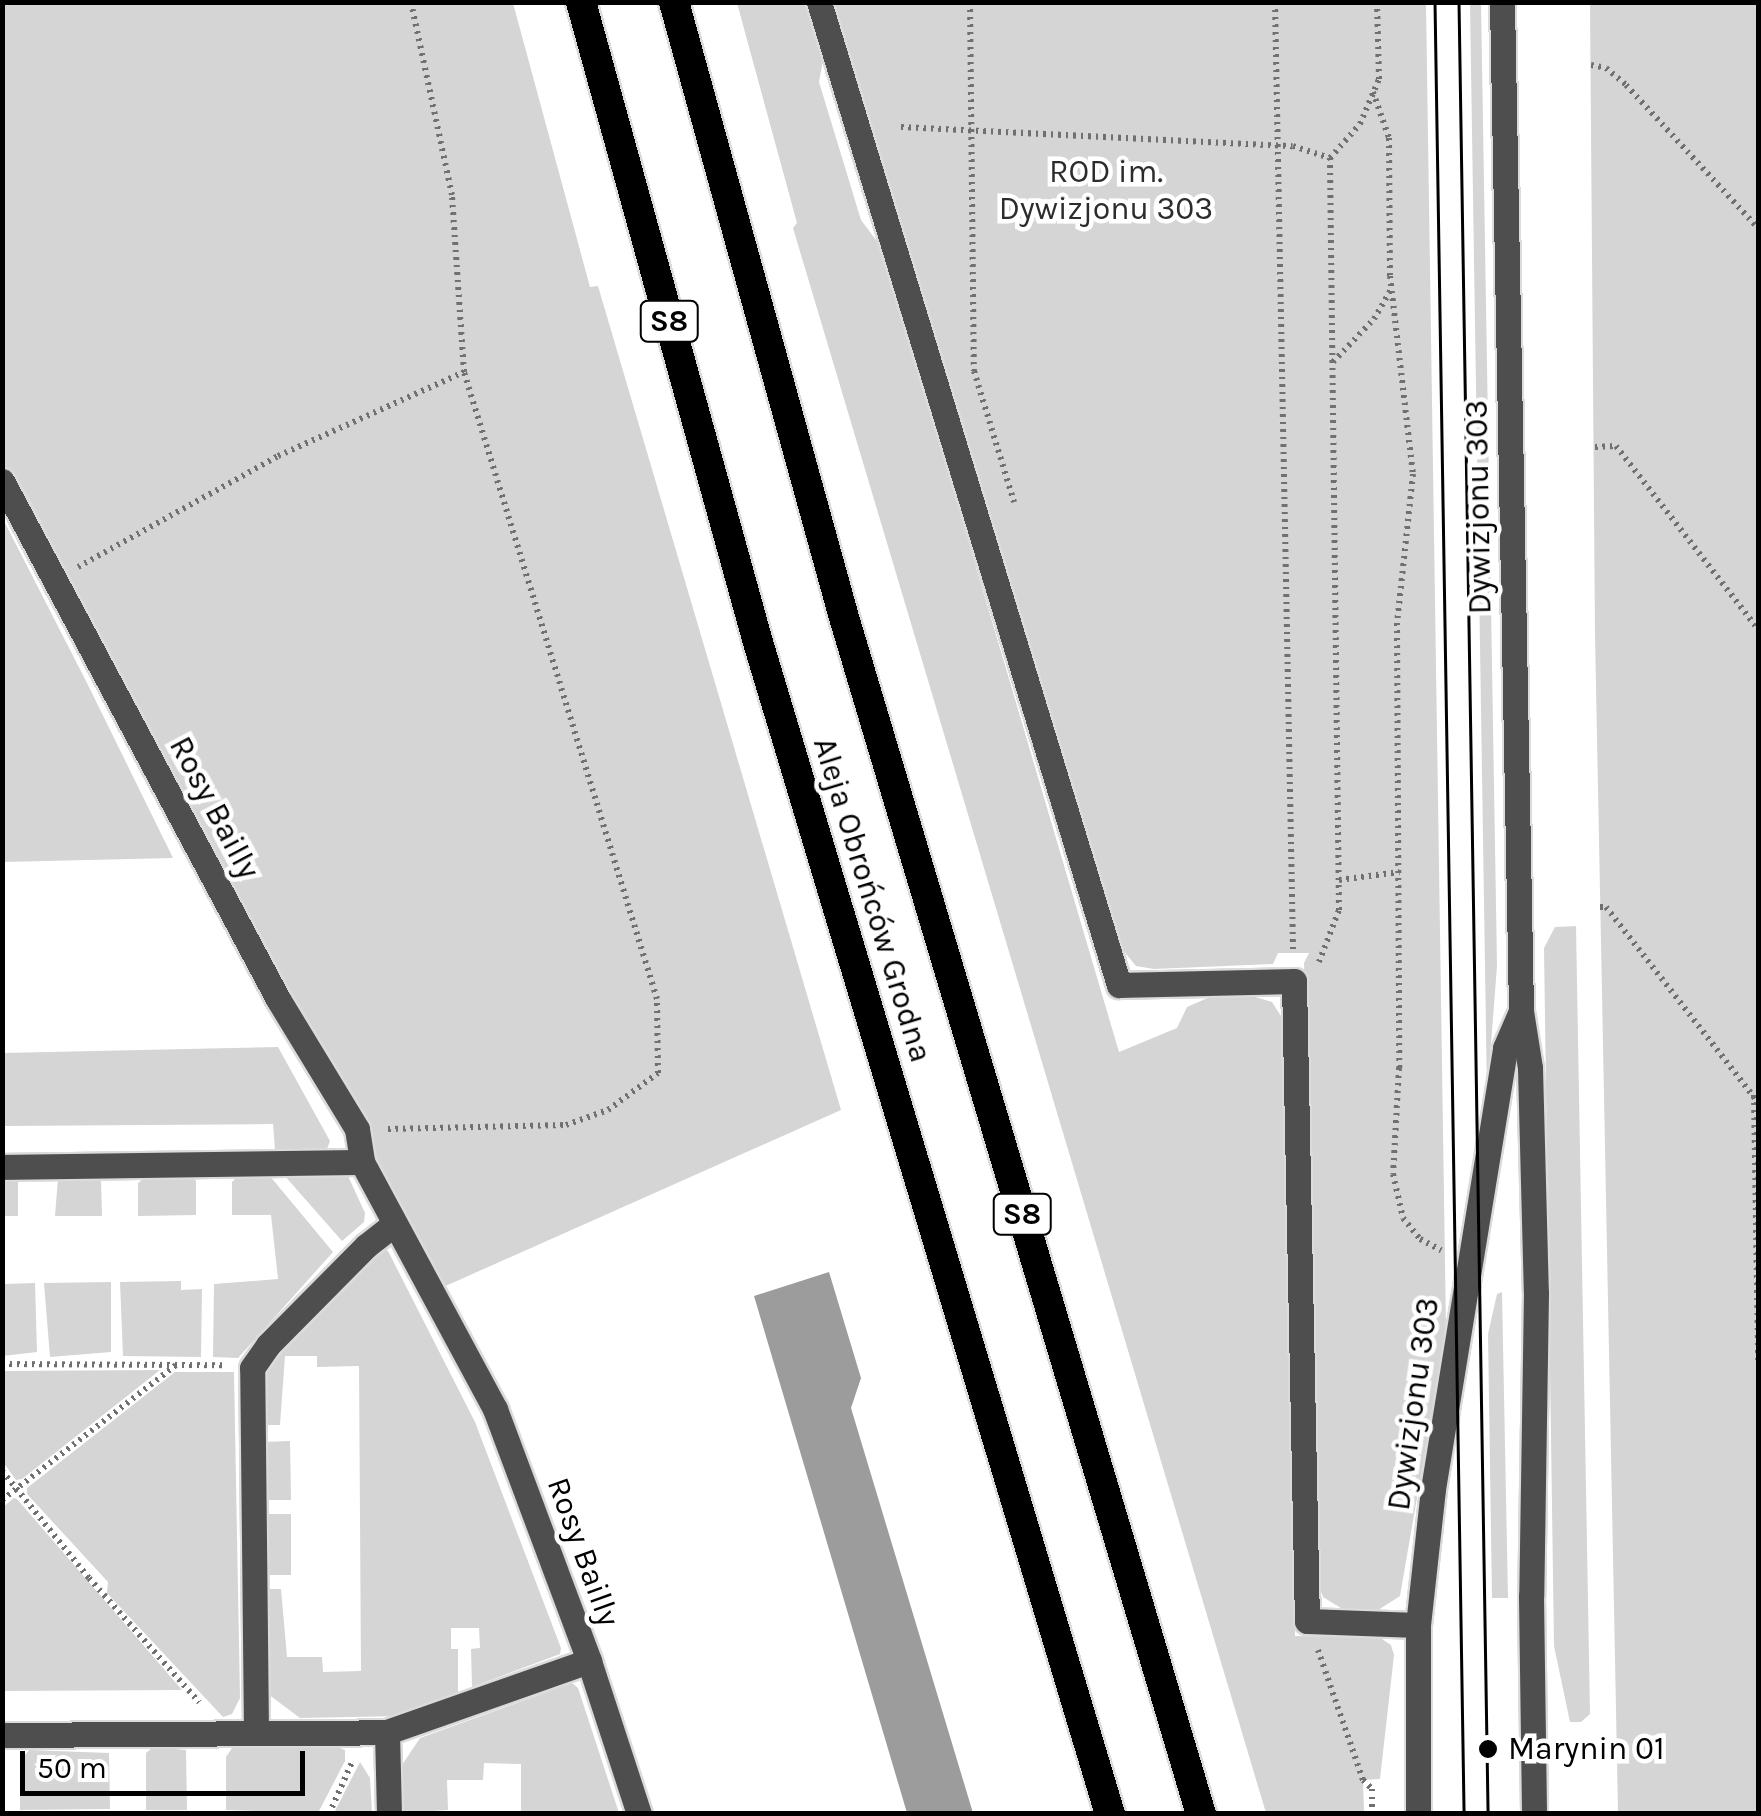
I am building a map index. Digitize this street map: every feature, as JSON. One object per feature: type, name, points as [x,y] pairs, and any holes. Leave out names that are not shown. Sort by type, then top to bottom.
[{"type":"highway","name":"Aleja Obrońców Grodna","points":[[581,2],[757,639],[1110,1814]]},
{"type":"highway","name":"Aleja Obrońców Grodna","points":[[674,2],[843,614],[1201,1814]]},
{"type":"street","points":[[818,2],[1119,984],[1294,980],[1307,1621],[1418,1625]]},
{"type":"street","name":"Dywizjonu 303","points":[[1502,2],[1521,1011],[1530,1068],[1536,1293],[1531,1596],[1534,1814]]},
{"type":"street","name":"Rosy Bailly","points":[[3,482],[278,999],[357,1129],[362,1162],[495,1408],[589,1661],[638,1814]]},
{"type":"street","name":"Dywizjonu 303","points":[[1418,1814],[1418,1625],[1436,1470],[1505,1048],[1521,1011]]},
{"type":"street","points":[[2,1167],[362,1162]]},
{"type":"street","points":[[256,1732],[252,1368],[268,1344],[336,1275],[394,1224]]},
{"type":"street","points":[[2,1735],[387,1732],[414,1726],[589,1661]]},
{"type":"street","points":[[387,1732],[389,1814]]},
{"type":"path","points":[[357,1129],[566,1124],[608,1110],[658,1073],[657,998],[464,372],[452,196],[411,2]]},
{"type":"path","points":[[970,2],[974,370],[1014,502]]},
{"type":"path","points":[[1275,2],[1293,952]]},
{"type":"path","points":[[1294,980],[1318,964],[1339,910],[1330,158],[1360,124],[1379,79],[1377,2]]},
{"type":"path","points":[[1590,66],[1606,68],[1626,84],[1758,228]]},
{"type":"path","points":[[1373,92],[1388,138],[1392,289],[1413,474],[1397,622],[1399,872],[1394,1194],[1403,1218],[1420,1239],[1468,1264]]},
{"type":"path","points":[[901,127],[1277,145],[1330,158]]},
{"type":"path","points":[[1332,363],[1374,319],[1392,289]]},
{"type":"path","points":[[56,581],[278,456],[464,372]]},
{"type":"path","points":[[1595,447],[1616,446],[1758,629]]},
{"type":"path","points":[[1339,880],[1399,872]]},
{"type":"path","points":[[1600,907],[1606,907],[1756,1098],[1758,1361]]},
{"type":"path","points":[[2,1364],[231,1365]]},
{"type":"path","points":[[2,1500],[176,1364]]},
{"type":"path","points":[[2,1470],[88,1578],[212,1716],[211,1731]]},
{"type":"path","points":[[1307,1621],[1363,1780],[1372,1789],[1372,1814]]},
{"type":"path","points":[[329,1814],[349,1776],[361,1732]]},
{"type":"green space","points":[[2,3],[513,3],[590,287],[598,286],[841,1110],[441,1288],[26,493],[3,502]]},
{"type":"green space","points":[[737,3],[808,3],[824,55],[819,82],[861,220],[882,248],[1119,1052],[1177,1028],[1187,1007],[1212,996],[1242,993],[1272,1002],[1286,1024],[1295,1636],[1379,1637],[1391,1645],[1394,1655],[1380,1779],[1363,1780],[1364,1813],[1266,1813],[793,228],[797,223]]},
{"type":"green space","name":"ROD im. Dywizjonu 303","points":[[833,3],[1426,3],[1446,1330],[1400,1596],[1375,1612],[1344,1610],[1323,1597],[1320,1589],[1304,963],[1309,953],[1278,953],[1273,964],[1154,969],[1136,966],[1112,937]]},
{"type":"green space","points":[[1470,3],[1481,3],[1497,966],[1487,1095]]},
{"type":"green space","points":[[1590,3],[1758,3],[1758,1813],[1618,1813],[1595,635]]},
{"type":"green space","points":[[3,519],[87,683],[173,858],[3,862]]},
{"type":"green space","points":[[1576,926],[1590,1714],[1581,1722],[1570,1722],[1554,1646],[1544,948],[1555,927]]},
{"type":"green space","points":[[278,1047],[330,1141],[327,1149],[275,1150],[273,1124],[3,1126],[3,1053]]},
{"type":"green space","points":[[269,1175],[333,1252],[238,1358],[213,1357],[214,1284],[278,1279],[271,1215],[232,1215],[232,1182],[238,1176]]},
{"type":"green space","points":[[284,1175],[348,1176],[365,1213],[364,1222],[342,1241]]},
{"type":"green space","points":[[191,1177],[196,1181],[196,1215],[138,1216],[138,1183],[144,1178]]},
{"type":"green space","points":[[58,1178],[101,1180],[102,1216],[55,1216]]},
{"type":"green space","points":[[2,1181],[18,1182],[18,1216],[3,1216]]},
{"type":"green space","points":[[382,1248],[388,1251],[475,1422],[561,1648],[560,1654],[472,1687],[471,1649],[480,1648],[479,1628],[451,1628],[451,1649],[458,1649],[458,1693],[402,1716],[300,1718],[268,1694],[266,1589],[281,1589],[287,1657],[322,1657],[323,1672],[361,1671],[359,1366],[317,1367],[317,1356],[285,1356],[280,1425],[263,1425],[264,1371],[269,1360],[370,1254]]},
{"type":"green space","points":[[181,1281],[181,1290],[202,1289],[201,1357],[123,1356],[120,1282]]},
{"type":"green space","points":[[111,1282],[111,1352],[50,1357],[44,1283]]},
{"type":"green space","points":[[35,1283],[37,1352],[3,1356],[3,1284]]},
{"type":"green space","points":[[1502,1292],[1508,1598],[1492,1598],[1488,1334],[1497,1294]]},
{"type":"green space","points":[[160,1370],[22,1479],[16,1480],[3,1462],[3,1371]]},
{"type":"green space","points":[[175,1372],[234,1372],[240,1698],[232,1714],[223,1717],[107,1593],[108,1582],[27,1494],[27,1488]]},
{"type":"green space","points":[[290,1441],[291,1500],[263,1500],[263,1442]]},
{"type":"green space","points":[[14,1498],[182,1690],[3,1691],[3,1507]]},
{"type":"green space","points":[[263,1514],[291,1514],[291,1575],[264,1575]]},
{"type":"green space","points":[[572,1683],[578,1688],[619,1813],[521,1813],[521,1764],[484,1763],[483,1780],[447,1780],[448,1810],[402,1813],[400,1768],[420,1738]]},
{"type":"green space","points":[[153,1747],[186,1750],[187,1810],[146,1810],[146,1753]]},
{"type":"green space","points":[[232,1748],[345,1750],[345,1761],[318,1813],[226,1810],[226,1757]]},
{"type":"green space","points":[[29,1750],[109,1753],[110,1809],[20,1810],[20,1762]]},
{"type":"green space","points":[[360,1762],[370,1778],[372,1813],[334,1813]]},
{"type":"shaded area","points":[[829,1272],[861,1378],[851,1408],[973,1813],[907,1813],[754,1296]]},
{"type":"tram line","points":[[1435,2],[1464,1814]]},
{"type":"tram line","points":[[1459,2],[1488,1814]]},
{"type":"place","name":"Marynin 01","points":[[1488,1749]]}]
